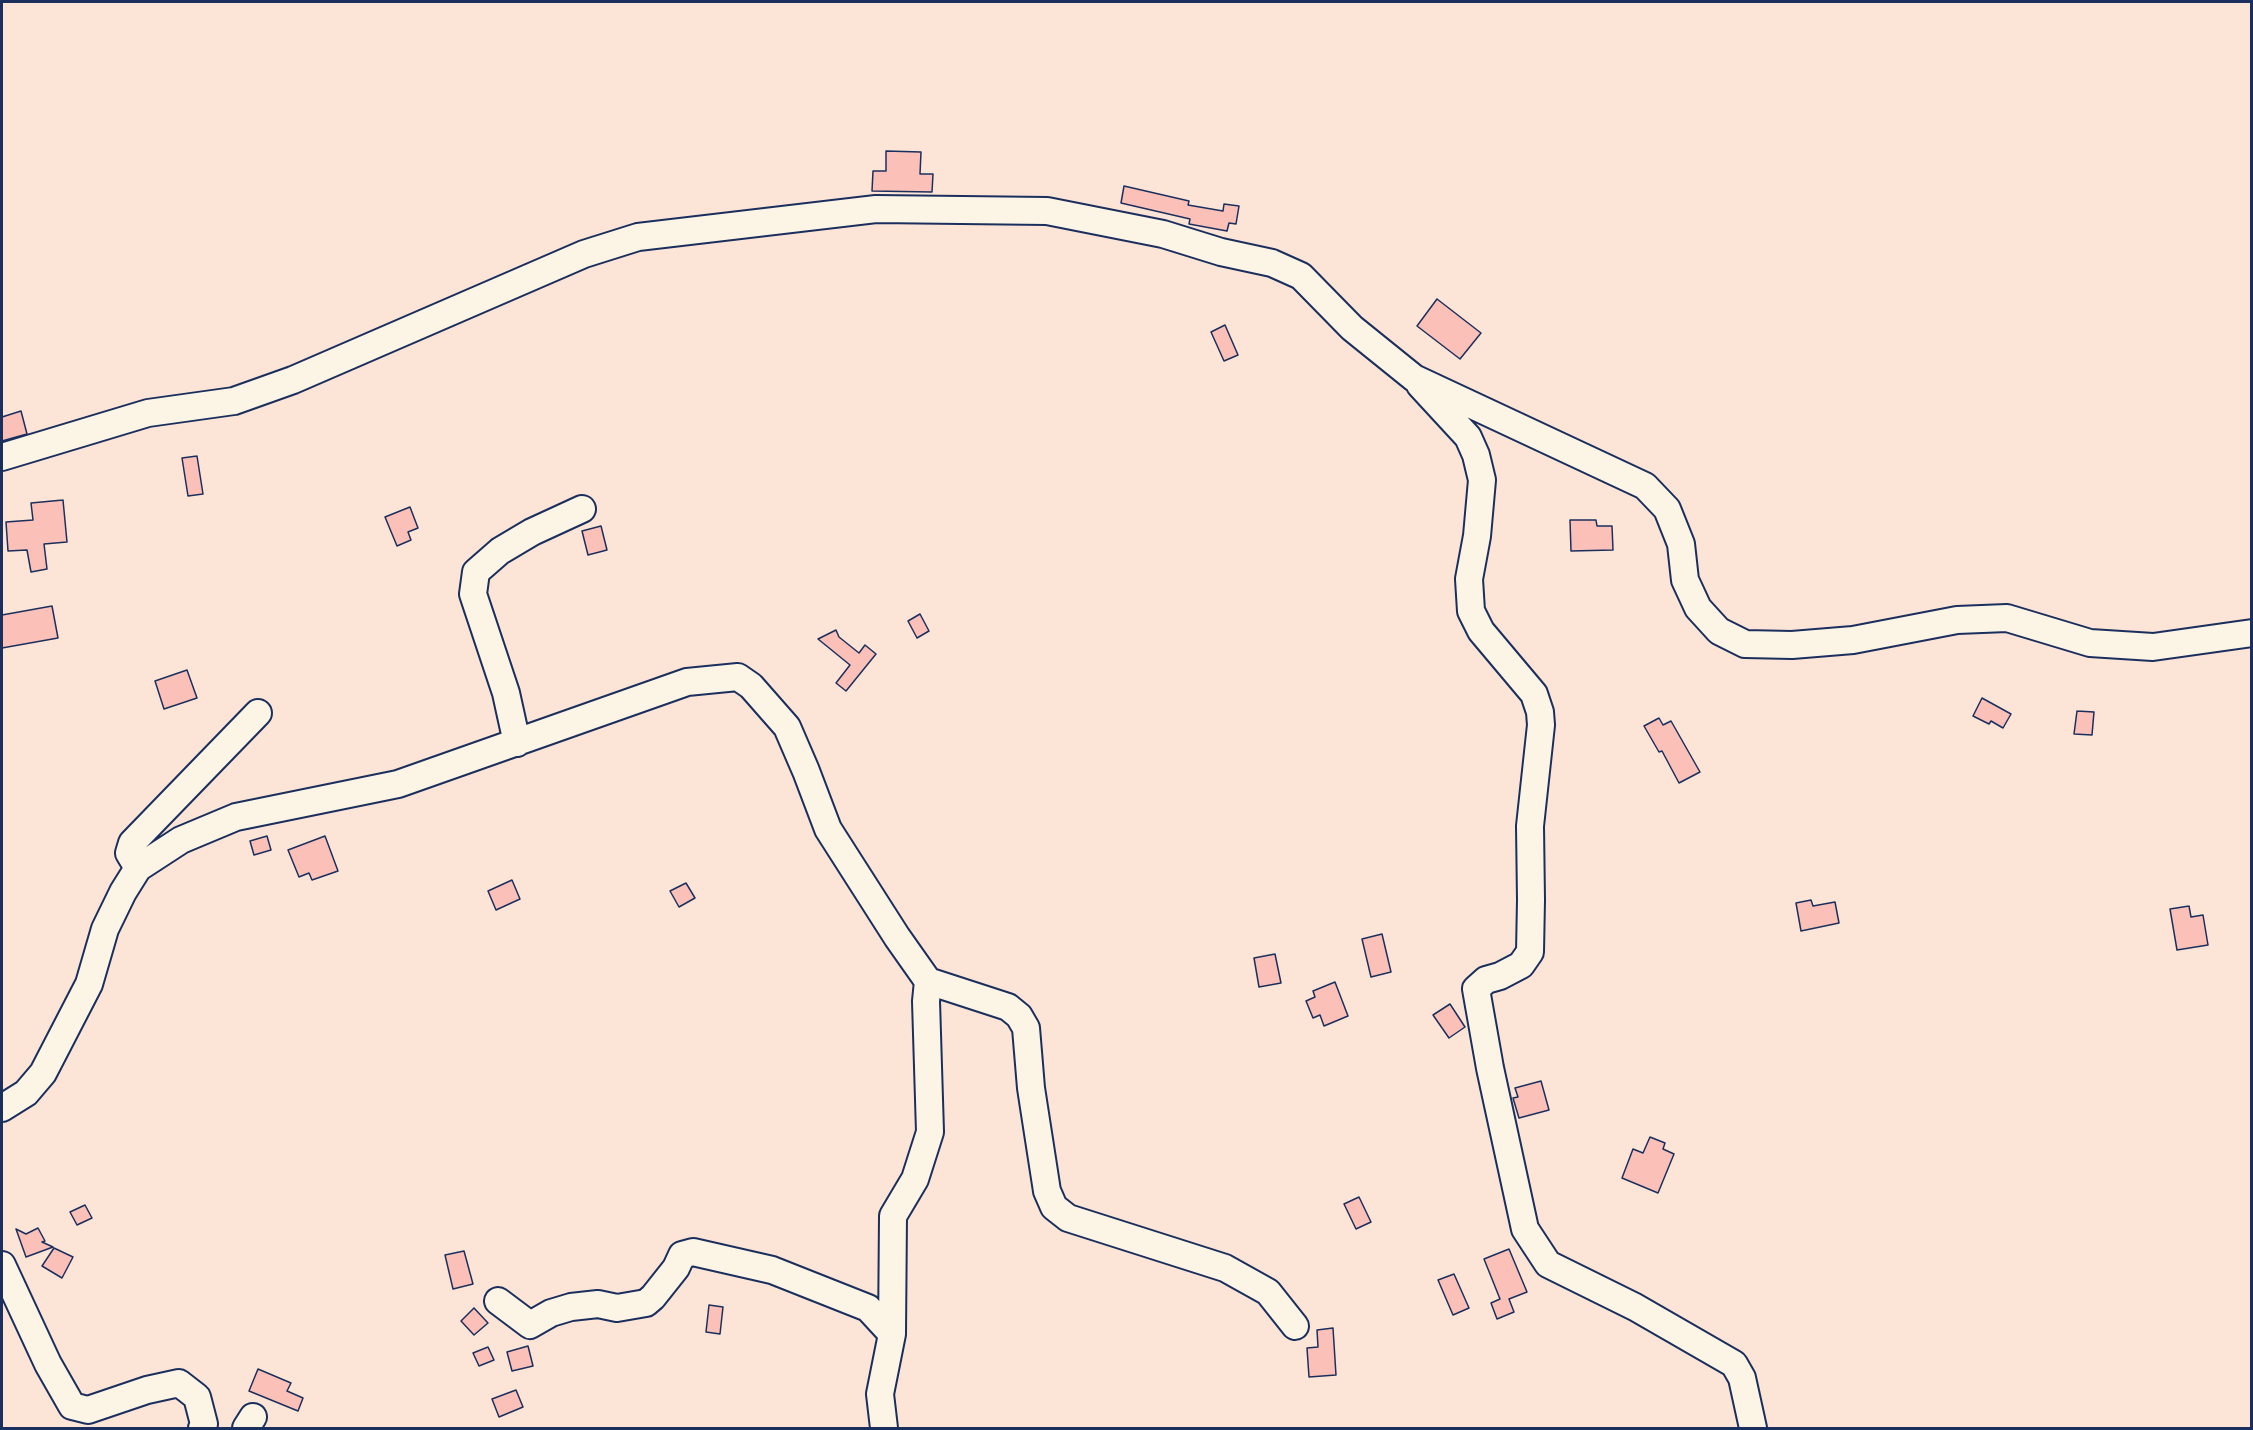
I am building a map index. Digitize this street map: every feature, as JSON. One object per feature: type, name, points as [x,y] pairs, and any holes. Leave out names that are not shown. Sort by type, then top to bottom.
[{"type":"street","points":[[2,457],[148,413],[234,401],[293,380],[584,254],[638,237],[876,209],[1047,211],[1163,234],[1221,252],[1272,263],[1301,276],[1352,328],[1414,378],[1468,437],[1476,455],[1482,480],[1477,536],[1469,579],[1471,611],[1481,631],[1534,694],[1540,712],[1541,725],[1530,826],[1530,952],[1521,965],[1500,976],[1486,980],[1476,989],[1490,1068],[1526,1229],[1548,1264],[1635,1307],[1734,1364],[1742,1378],[1753,1428]]},
{"type":"street","points":[[1414,378],[1645,486],[1667,509],[1681,544],[1685,580],[1698,608],[1719,631],[1745,644],[1792,645],[1853,640],[1957,620],[2007,618],[2090,643],[2153,647],[2252,633]]},
{"type":"street","points":[[517,743],[506,693],[473,594],[476,572],[500,551],[532,532],[582,509]]},
{"type":"street","points":[[2,1108],[26,1093],[43,1073],[88,984],[105,929],[138,868],[181,840],[236,817],[398,784],[687,682],[738,677],[751,686],[787,727],[828,830],[928,981],[1008,1007],[1019,1016],[1026,1028],[1031,1088],[1047,1191],[1054,1207],[1068,1218],[1225,1268],[1268,1292],[1295,1326]]},
{"type":"street","points":[[138,868],[129,853],[132,843],[258,713]]},
{"type":"street","points":[[884,1428],[880,1394],[892,1334],[893,1216],[915,1179],[930,1132],[926,1001],[928,981]]},
{"type":"street","points":[[498,1301],[530,1325],[551,1313],[571,1307],[598,1304],[617,1308],[646,1303],[653,1298],[676,1268],[682,1255],[693,1252],[772,1270],[868,1308],[892,1334]]},
{"type":"street","points":[[2,1265],[48,1364],[72,1406],[88,1410],[147,1390],[178,1383],[196,1397],[204,1424],[202,1428]]},
{"type":"building","points":[[886,151],[921,152],[920,174],[933,174],[932,192],[872,191],[873,171],[886,171]]},
{"type":"building","points":[[1124,186],[1189,201],[1188,205],[1223,211],[1224,204],[1239,206],[1236,224],[1229,223],[1227,231],[1189,224],[1190,219],[1121,203]]},
{"type":"building","points":[[1437,299],[1481,333],[1460,359],[1417,326]]},
{"type":"building","points":[[1225,325],[1238,355],[1224,361],[1211,332]]},
{"type":"building","points":[[21,411],[27,434],[2,441],[2,417]]},
{"type":"building","points":[[197,456],[203,494],[188,496],[182,458]]},
{"type":"building","points":[[63,500],[67,542],[44,544],[47,569],[31,572],[27,550],[8,551],[6,522],[33,520],[31,503]]},
{"type":"building","points":[[410,507],[418,528],[408,532],[411,540],[397,546],[385,517]]},
{"type":"building","points":[[1570,520],[1596,520],[1597,526],[1612,526],[1613,550],[1571,551]]},
{"type":"building","points":[[601,526],[607,550],[588,555],[582,531]]},
{"type":"building","points":[[52,606],[58,638],[2,648],[2,615]]},
{"type":"building","points":[[920,614],[929,631],[917,638],[908,621]]},
{"type":"building","points":[[836,630],[839,637],[859,653],[865,645],[876,654],[846,691],[836,683],[850,665],[818,639]]},
{"type":"building","points":[[187,670],[197,698],[164,709],[155,681]]},
{"type":"building","points":[[1982,698],[2011,714],[2003,728],[1991,721],[1989,724],[1973,716]]},
{"type":"building","points":[[2077,711],[2094,712],[2092,735],[2074,734]]},
{"type":"building","points":[[1659,718],[1663,725],[1671,721],[1700,772],[1679,783],[1662,751],[1659,752],[1644,726]]},
{"type":"building","points":[[267,836],[271,850],[254,855],[250,841]]},
{"type":"building","points":[[325,836],[338,871],[312,880],[309,873],[299,877],[288,850]]},
{"type":"building","points":[[512,880],[520,899],[496,910],[488,891]]},
{"type":"building","points":[[686,883],[695,898],[679,907],[670,891]]},
{"type":"building","points":[[1811,900],[1813,906],[1835,902],[1839,923],[1801,931],[1796,903]]},
{"type":"building","points":[[2189,906],[2191,917],[2203,915],[2208,945],[2177,950],[2170,909]]},
{"type":"building","points":[[1382,934],[1391,972],[1371,977],[1362,939]]},
{"type":"building","points":[[1275,954],[1281,983],[1259,987],[1254,958]]},
{"type":"building","points":[[1335,982],[1348,1016],[1324,1026],[1320,1015],[1313,1018],[1306,1001],[1315,997],[1313,991]]},
{"type":"building","points":[[1450,1004],[1465,1027],[1449,1038],[1433,1015]]},
{"type":"building","points":[[1541,1081],[1549,1110],[1519,1118],[1513,1098],[1518,1097],[1515,1088]]},
{"type":"building","points":[[1650,1137],[1665,1143],[1663,1149],[1674,1154],[1658,1193],[1622,1178],[1633,1149],[1643,1153]]},
{"type":"building","points":[[1359,1197],[1371,1222],[1356,1229],[1344,1204]]},
{"type":"building","points":[[85,1205],[92,1218],[77,1225],[70,1212]]},
{"type":"building","points":[[38,1228],[45,1241],[42,1242],[53,1247],[26,1257],[16,1229],[26,1234]]},
{"type":"building","points":[[54,1248],[73,1257],[62,1278],[42,1266]]},
{"type":"building","points":[[1509,1249],[1527,1292],[1509,1299],[1514,1312],[1497,1319],[1491,1303],[1500,1299],[1484,1259]]},
{"type":"building","points":[[464,1251],[473,1284],[453,1289],[445,1255]]},
{"type":"building","points":[[1454,1274],[1469,1308],[1453,1315],[1438,1280]]},
{"type":"building","points":[[709,1305],[723,1307],[720,1334],[706,1332]]},
{"type":"building","points":[[474,1308],[488,1323],[474,1335],[461,1321]]},
{"type":"building","points":[[1333,1328],[1336,1375],[1309,1377],[1307,1348],[1318,1347],[1317,1330]]},
{"type":"building","points":[[528,1346],[533,1366],[512,1371],[507,1352]]},
{"type":"building","points":[[488,1347],[494,1360],[479,1366],[473,1353]]},
{"type":"building","points":[[258,1369],[291,1383],[287,1391],[303,1398],[298,1411],[249,1391]]},
{"type":"building","points":[[516,1390],[523,1407],[499,1417],[492,1399]]}]
